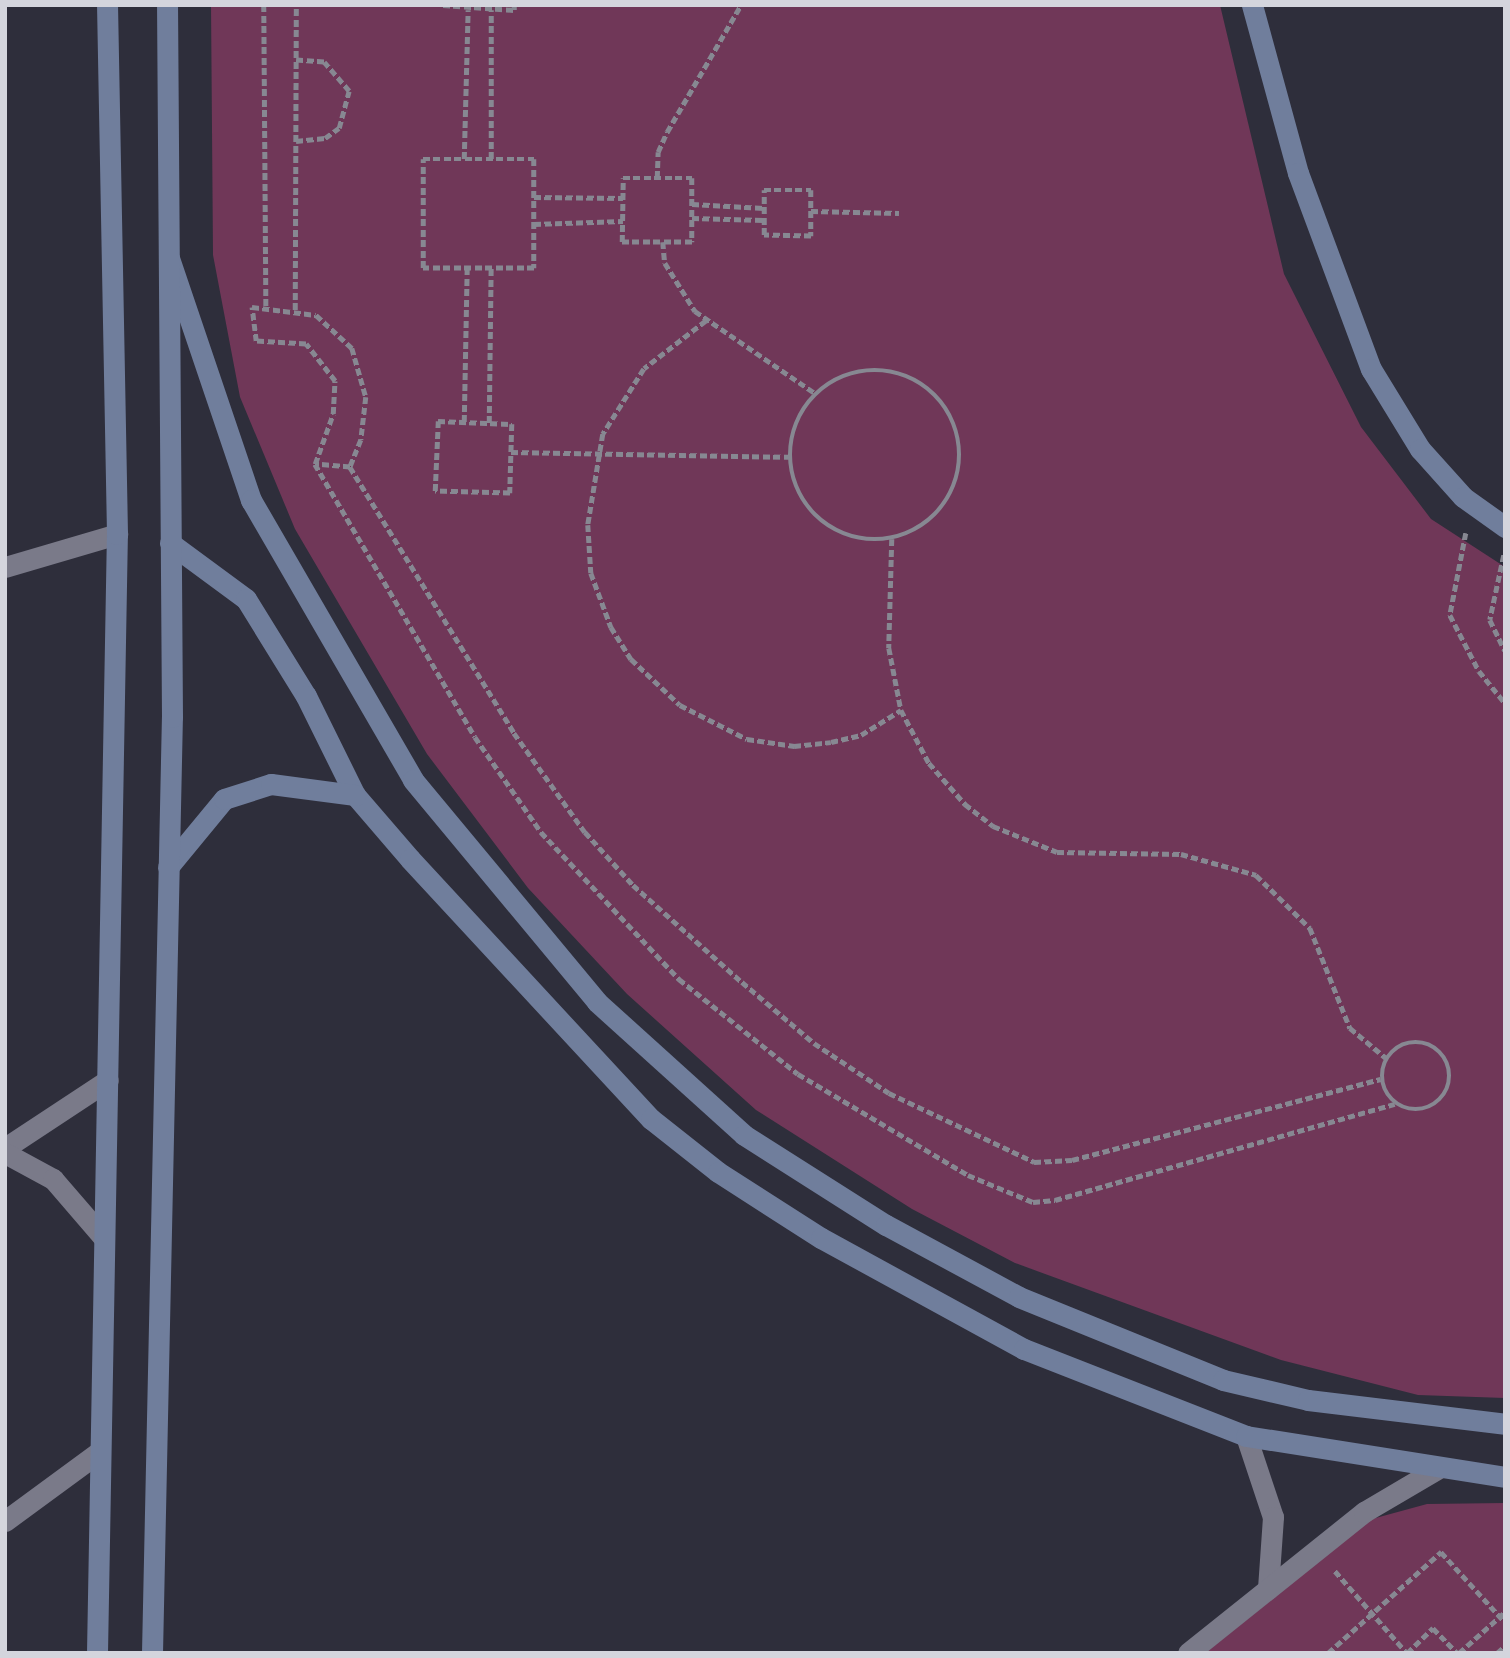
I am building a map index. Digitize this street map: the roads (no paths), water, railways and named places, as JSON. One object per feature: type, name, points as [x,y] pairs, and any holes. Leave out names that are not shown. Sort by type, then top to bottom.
[{"type":"street","points":[[97,1653],[117,534],[107,5]]},
{"type":"street","points":[[152,1653],[168,867],[170,543],[167,5]]},
{"type":"street","points":[[1252,5],[1298,173],[1371,369],[1420,449],[1482,511],[1505,527]]},
{"type":"street","points":[[169,258],[251,500],[413,780],[597,1002],[744,1135],[886,1226],[1019,1297],[1223,1380],[1308,1400],[1505,1424]]},
{"type":"street","points":[[5,567],[117,534]]},
{"type":"street","points":[[170,543],[246,599],[306,695],[355,795],[566,1031],[652,1119],[718,1172],[832,1245],[1024,1349],[1246,1436],[1437,1469],[1505,1477]]},
{"type":"street","points":[[168,867],[224,799],[271,784],[355,795]]},
{"type":"street","points":[[104,1238],[52,1179],[5,1151],[108,1080]]},
{"type":"street","points":[[1246,1436],[1273,1517],[1268,1589]]},
{"type":"street","points":[[5,1521],[99,1452]]},
{"type":"street","points":[[1188,1653],[1364,1511],[1437,1469]]}]
